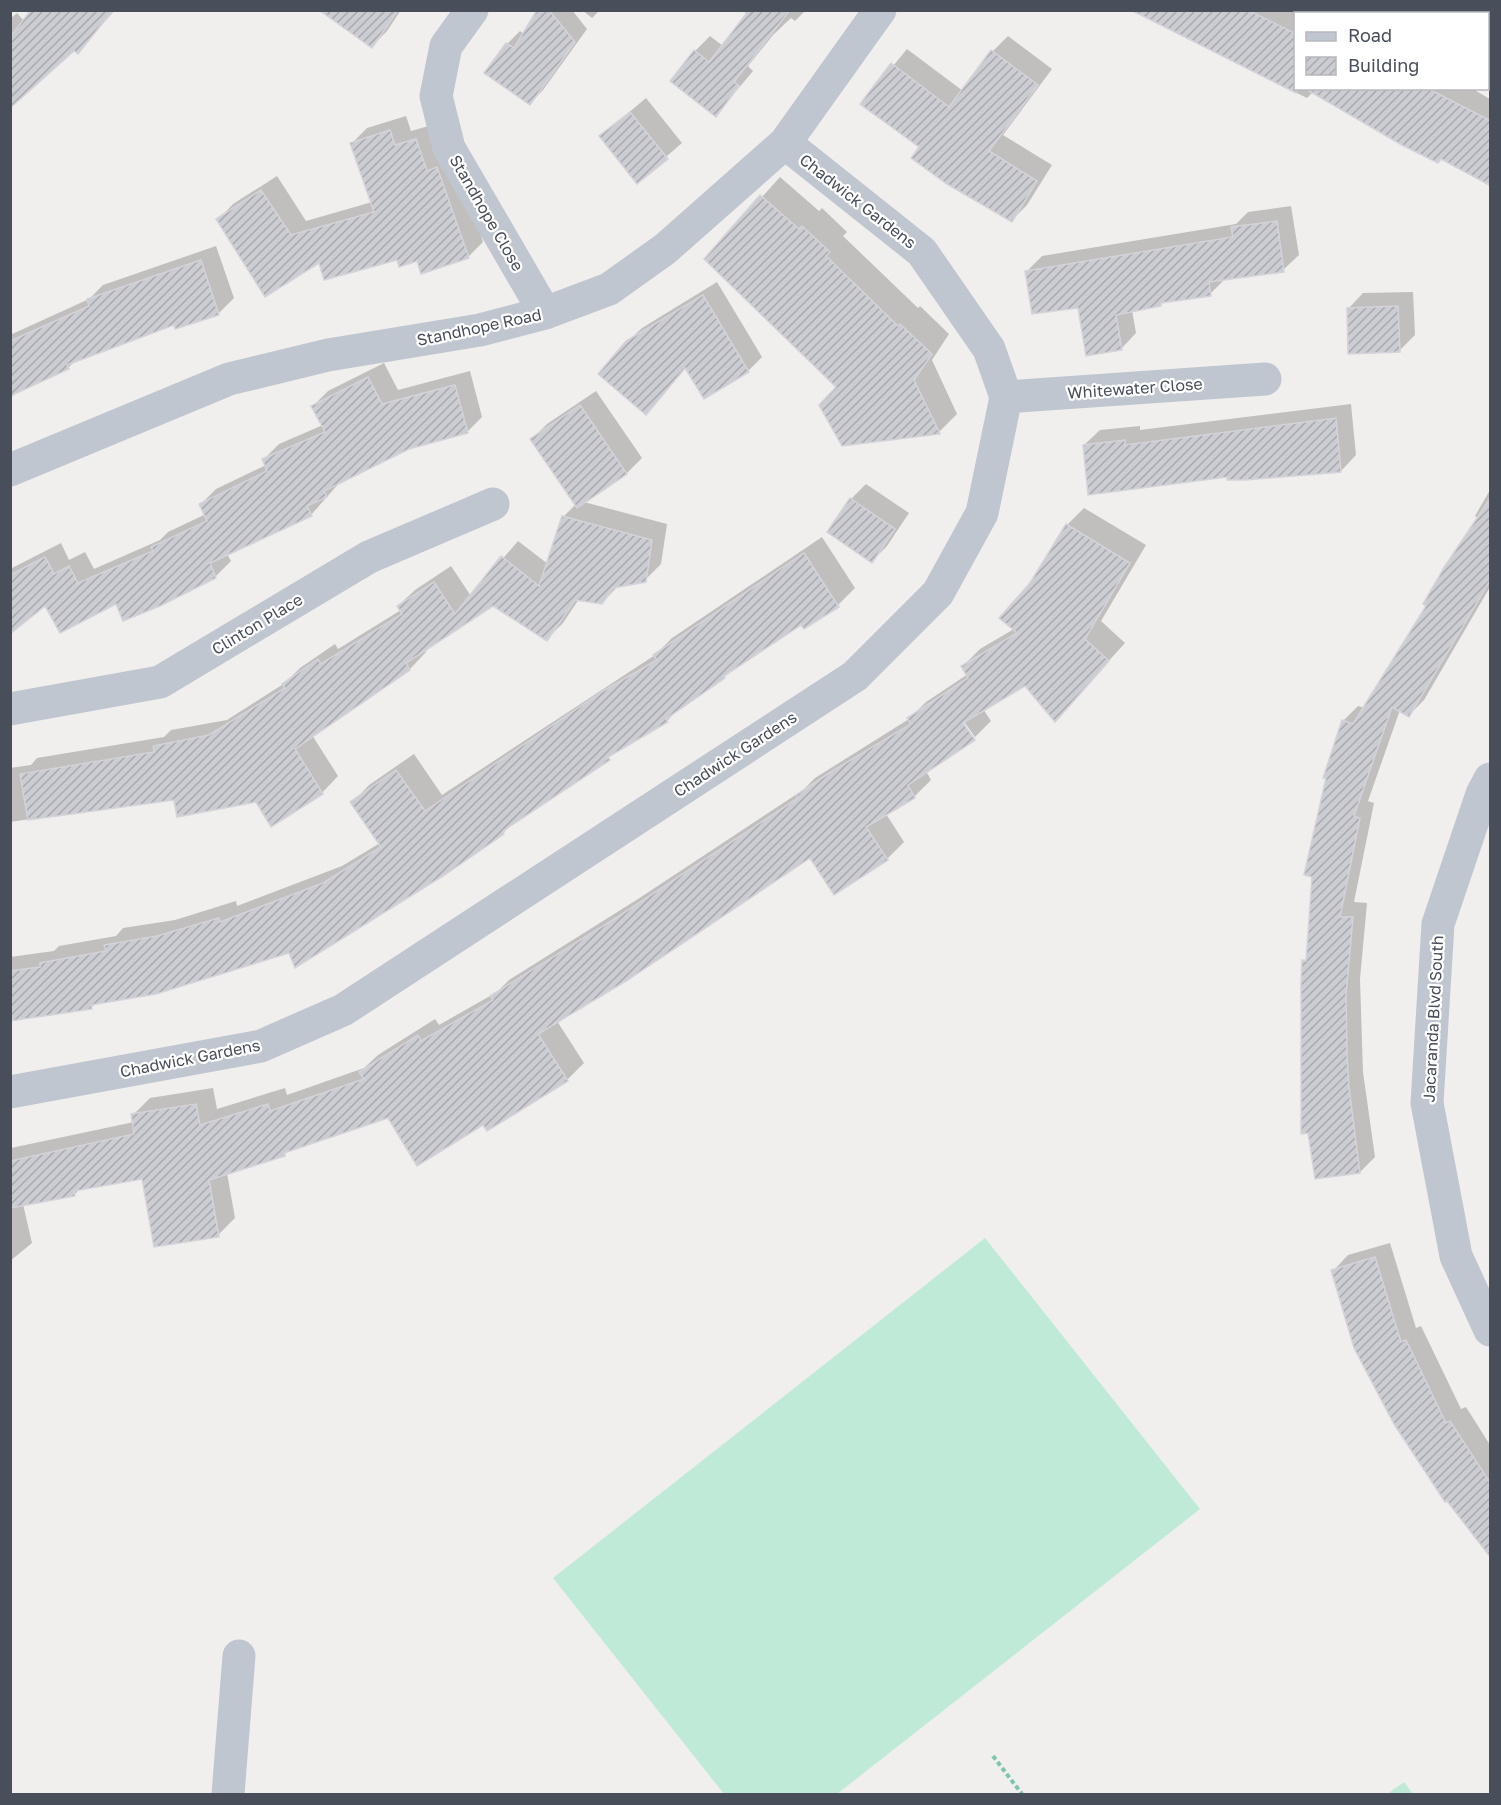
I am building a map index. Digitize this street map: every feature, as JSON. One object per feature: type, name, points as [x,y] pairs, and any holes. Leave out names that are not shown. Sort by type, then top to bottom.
[{"type":"street","name":"Standhope Close","points":[[472,10],[446,46],[436,96],[449,148],[545,313]]},
{"type":"street","name":"Standhope Road","points":[[10,471],[70,443],[229,379],[328,355],[480,330],[545,313],[609,289],[665,249],[785,143],[880,10]]},
{"type":"street","name":"Chadwick Gardens","points":[[10,1092],[261,1046],[343,1010],[855,676],[938,593],[982,513],[1006,397],[989,349],[922,252],[785,143]]},
{"type":"street","name":"Whitewater Close","points":[[1006,397],[1264,379]]},
{"type":"street","name":"Clinton Place","points":[[10,709],[160,682],[369,556],[494,504]]},
{"type":"street","name":"Jacaranda Blvd South","points":[[1491,779],[1482,794],[1438,924],[1427,1102],[1456,1256],[1491,1330]]},
{"type":"street","points":[[228,1794],[239,1656]]},
{"type":"path","points":[[993,1756],[1022,1794]]},
{"type":"green space","points":[[985,1238],[1200,1509],[837,1794],[724,1794],[553,1578]]},
{"type":"green space","points":[[1404,1782],[1413,1794],[1387,1794]]},
{"type":"building","points":[[31,10],[113,10],[78,54],[74,51],[10,108],[10,37]]},
{"type":"building","points":[[319,10],[398,10],[372,48]]},
{"type":"building","points":[[537,10],[549,10],[575,42],[530,105],[484,73],[506,43],[514,48]]},
{"type":"building","points":[[749,10],[790,10],[734,82],[739,86],[716,117],[670,81],[694,50],[709,62]]},
{"type":"building","points":[[1131,10],[1248,10],[1294,33],[1294,90],[1296,93]]},
{"type":"building","points":[[991,50],[1038,85],[989,151],[1037,181],[1012,222],[947,184],[911,158],[919,147],[860,104],[891,63],[949,107]]},
{"type":"building","points":[[1307,90],[1431,90],[1491,121],[1491,186],[1441,159],[1438,163],[1400,144]]},
{"type":"building","points":[[630,112],[668,159],[637,184],[599,136]]},
{"type":"building","points":[[390,130],[395,145],[416,139],[427,171],[437,167],[469,258],[421,274],[417,261],[399,267],[397,260],[324,280],[319,263],[265,297],[216,219],[261,190],[291,235],[374,212],[350,143]]},
{"type":"building","points":[[760,195],[799,229],[802,226],[830,252],[826,256],[898,326],[900,324],[932,354],[914,380],[940,434],[842,446],[819,405],[836,387],[704,259]]},
{"type":"building","points":[[1277,221],[1284,272],[1209,282],[1211,296],[1161,303],[1161,306],[1116,315],[1122,350],[1086,356],[1078,308],[1032,314],[1025,271],[1233,237],[1231,227]]},
{"type":"building","points":[[201,260],[219,315],[175,329],[174,325],[67,365],[69,369],[10,396],[10,341],[89,306],[87,299]]},
{"type":"building","points":[[703,295],[749,372],[704,399],[685,368],[646,415],[598,374],[626,341]]},
{"type":"building","points":[[1398,306],[1400,352],[1348,354],[1347,308]]},
{"type":"building","points":[[368,377],[382,404],[455,385],[468,433],[409,449],[324,491],[327,497],[307,506],[312,516],[210,563],[216,578],[160,606],[123,621],[116,604],[60,633],[45,606],[10,634],[10,575],[45,557],[54,574],[69,566],[78,583],[153,551],[151,547],[207,521],[199,504],[267,471],[262,459],[325,432],[311,406]]},
{"type":"building","points":[[580,405],[627,474],[577,508],[530,439]]},
{"type":"building","points":[[1336,418],[1341,472],[1245,480],[1227,480],[1227,477],[1088,495],[1083,445],[1125,440],[1125,445]]},
{"type":"building","points":[[1491,497],[1491,579],[1409,717],[1392,707],[1354,816],[1360,818],[1340,917],[1353,917],[1346,995],[1347,1055],[1360,1173],[1315,1179],[1308,1133],[1301,1134],[1301,983],[1302,960],[1306,961],[1312,877],[1304,875],[1326,778],[1323,778],[1342,720],[1353,724],[1426,606],[1423,604],[1445,566]]},
{"type":"building","points":[[850,498],[895,529],[872,563],[827,532]]},
{"type":"building","points":[[562,516],[652,540],[646,582],[613,588],[602,604],[575,600],[547,641],[493,606],[406,663],[410,670],[295,749],[323,794],[271,827],[256,802],[177,817],[174,800],[28,820],[20,774],[154,752],[153,746],[209,735],[285,688],[282,684],[318,659],[321,664],[402,614],[397,606],[434,582],[455,614],[501,556],[539,586]]},
{"type":"building","points":[[1066,524],[1130,563],[1085,639],[1109,661],[1055,722],[1025,686],[963,723],[975,740],[908,785],[915,798],[866,827],[888,860],[834,895],[810,858],[626,981],[538,1034],[568,1081],[487,1131],[483,1125],[417,1166],[388,1118],[284,1153],[285,1156],[209,1180],[219,1237],[154,1247],[142,1179],[74,1191],[75,1196],[10,1208],[10,1161],[134,1134],[131,1114],[196,1104],[200,1125],[268,1104],[270,1111],[364,1079],[359,1072],[418,1035],[421,1041],[493,1000],[490,996],[619,916],[798,798],[796,795],[834,770],[911,724],[907,718],[968,678],[961,666],[1017,633],[999,618],[1030,583]]},
{"type":"building","points":[[804,553],[839,607],[804,629],[801,625],[724,676],[725,678],[666,719],[668,722],[608,757],[610,760],[503,831],[504,834],[446,874],[295,968],[289,953],[156,994],[91,1005],[92,1009],[10,1021],[10,971],[40,967],[40,963],[106,951],[104,945],[157,936],[219,918],[220,922],[323,883],[381,847],[350,802],[396,770],[425,811],[603,691],[657,660],[653,655]]},
{"type":"building","points":[[1375,1257],[1401,1342],[1406,1340],[1446,1423],[1450,1421],[1491,1484],[1491,1558],[1447,1501],[1445,1502],[1394,1424],[1354,1348],[1331,1270]]}]
